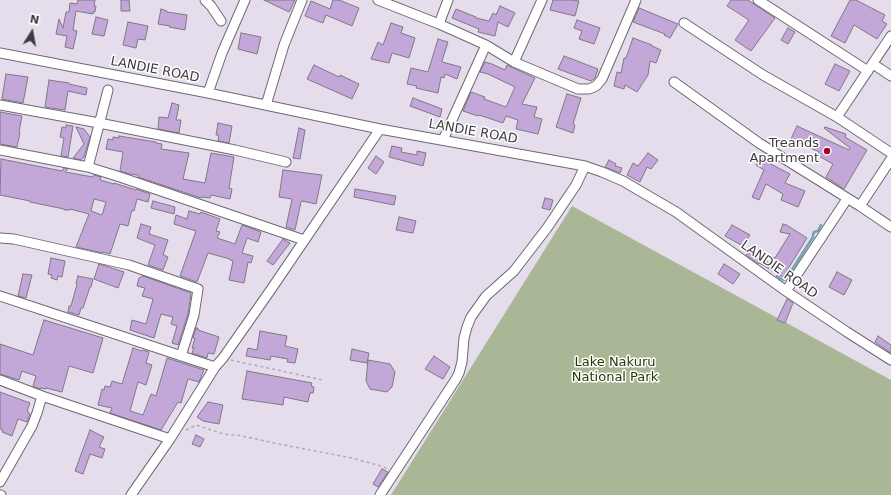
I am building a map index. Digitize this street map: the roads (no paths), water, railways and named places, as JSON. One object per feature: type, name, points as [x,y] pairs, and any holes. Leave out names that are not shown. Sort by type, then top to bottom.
[{"type":"street","points":[[205,0],[221,21]]},
{"type":"street","points":[[208,93],[222,53],[245,0]]},
{"type":"street","points":[[266,106],[284,44],[302,0]]},
{"type":"street","points":[[378,0],[439,24],[486,45],[514,62],[578,89],[589,90],[596,86],[602,79],[636,0]]},
{"type":"street","points":[[439,24],[448,0]]},
{"type":"street","points":[[514,62],[542,0]]},
{"type":"street","points":[[758,0],[871,67],[891,76]]},
{"type":"street","points":[[684,23],[763,75],[837,117],[891,153]]},
{"type":"street","points":[[837,117],[891,36]]},
{"type":"street","points":[[443,140],[486,45]]},
{"type":"street","name":"LANDIE ROAD","points":[[0,53],[208,93],[380,129],[585,166],[623,181],[676,212],[786,291],[891,360]]},
{"type":"street","points":[[674,82],[759,143],[891,227]]},
{"type":"street","points":[[88,168],[108,90]]},
{"type":"street","points":[[0,105],[235,150],[286,162]]},
{"type":"street","points":[[131,495],[170,439],[215,367],[223,358],[272,288],[380,129]]},
{"type":"street","points":[[0,150],[88,168],[304,240]]},
{"type":"street","points":[[860,206],[891,160]]},
{"type":"street","points":[[380,495],[456,379],[461,367],[464,338],[471,317],[486,296],[514,271],[547,228],[576,185],[585,166]]},
{"type":"street","points":[[786,291],[847,199]]},
{"type":"street","points":[[0,238],[14,239],[129,265],[198,289],[194,315],[181,356]]},
{"type":"street","points":[[0,296],[215,367]]},
{"type":"street","points":[[0,380],[42,396],[170,439]]},
{"type":"street","points":[[0,482],[32,426],[42,396]]},
{"type":"waterway","points":[[777,276],[781,279],[786,279],[813,237],[814,232],[818,231],[821,225]]},
{"type":"place","name":"Treands Apartment","points":[[827,151]]},
{"type":"park label","name":"Lake Nakuru National Park","points":[[615,370]]}]
